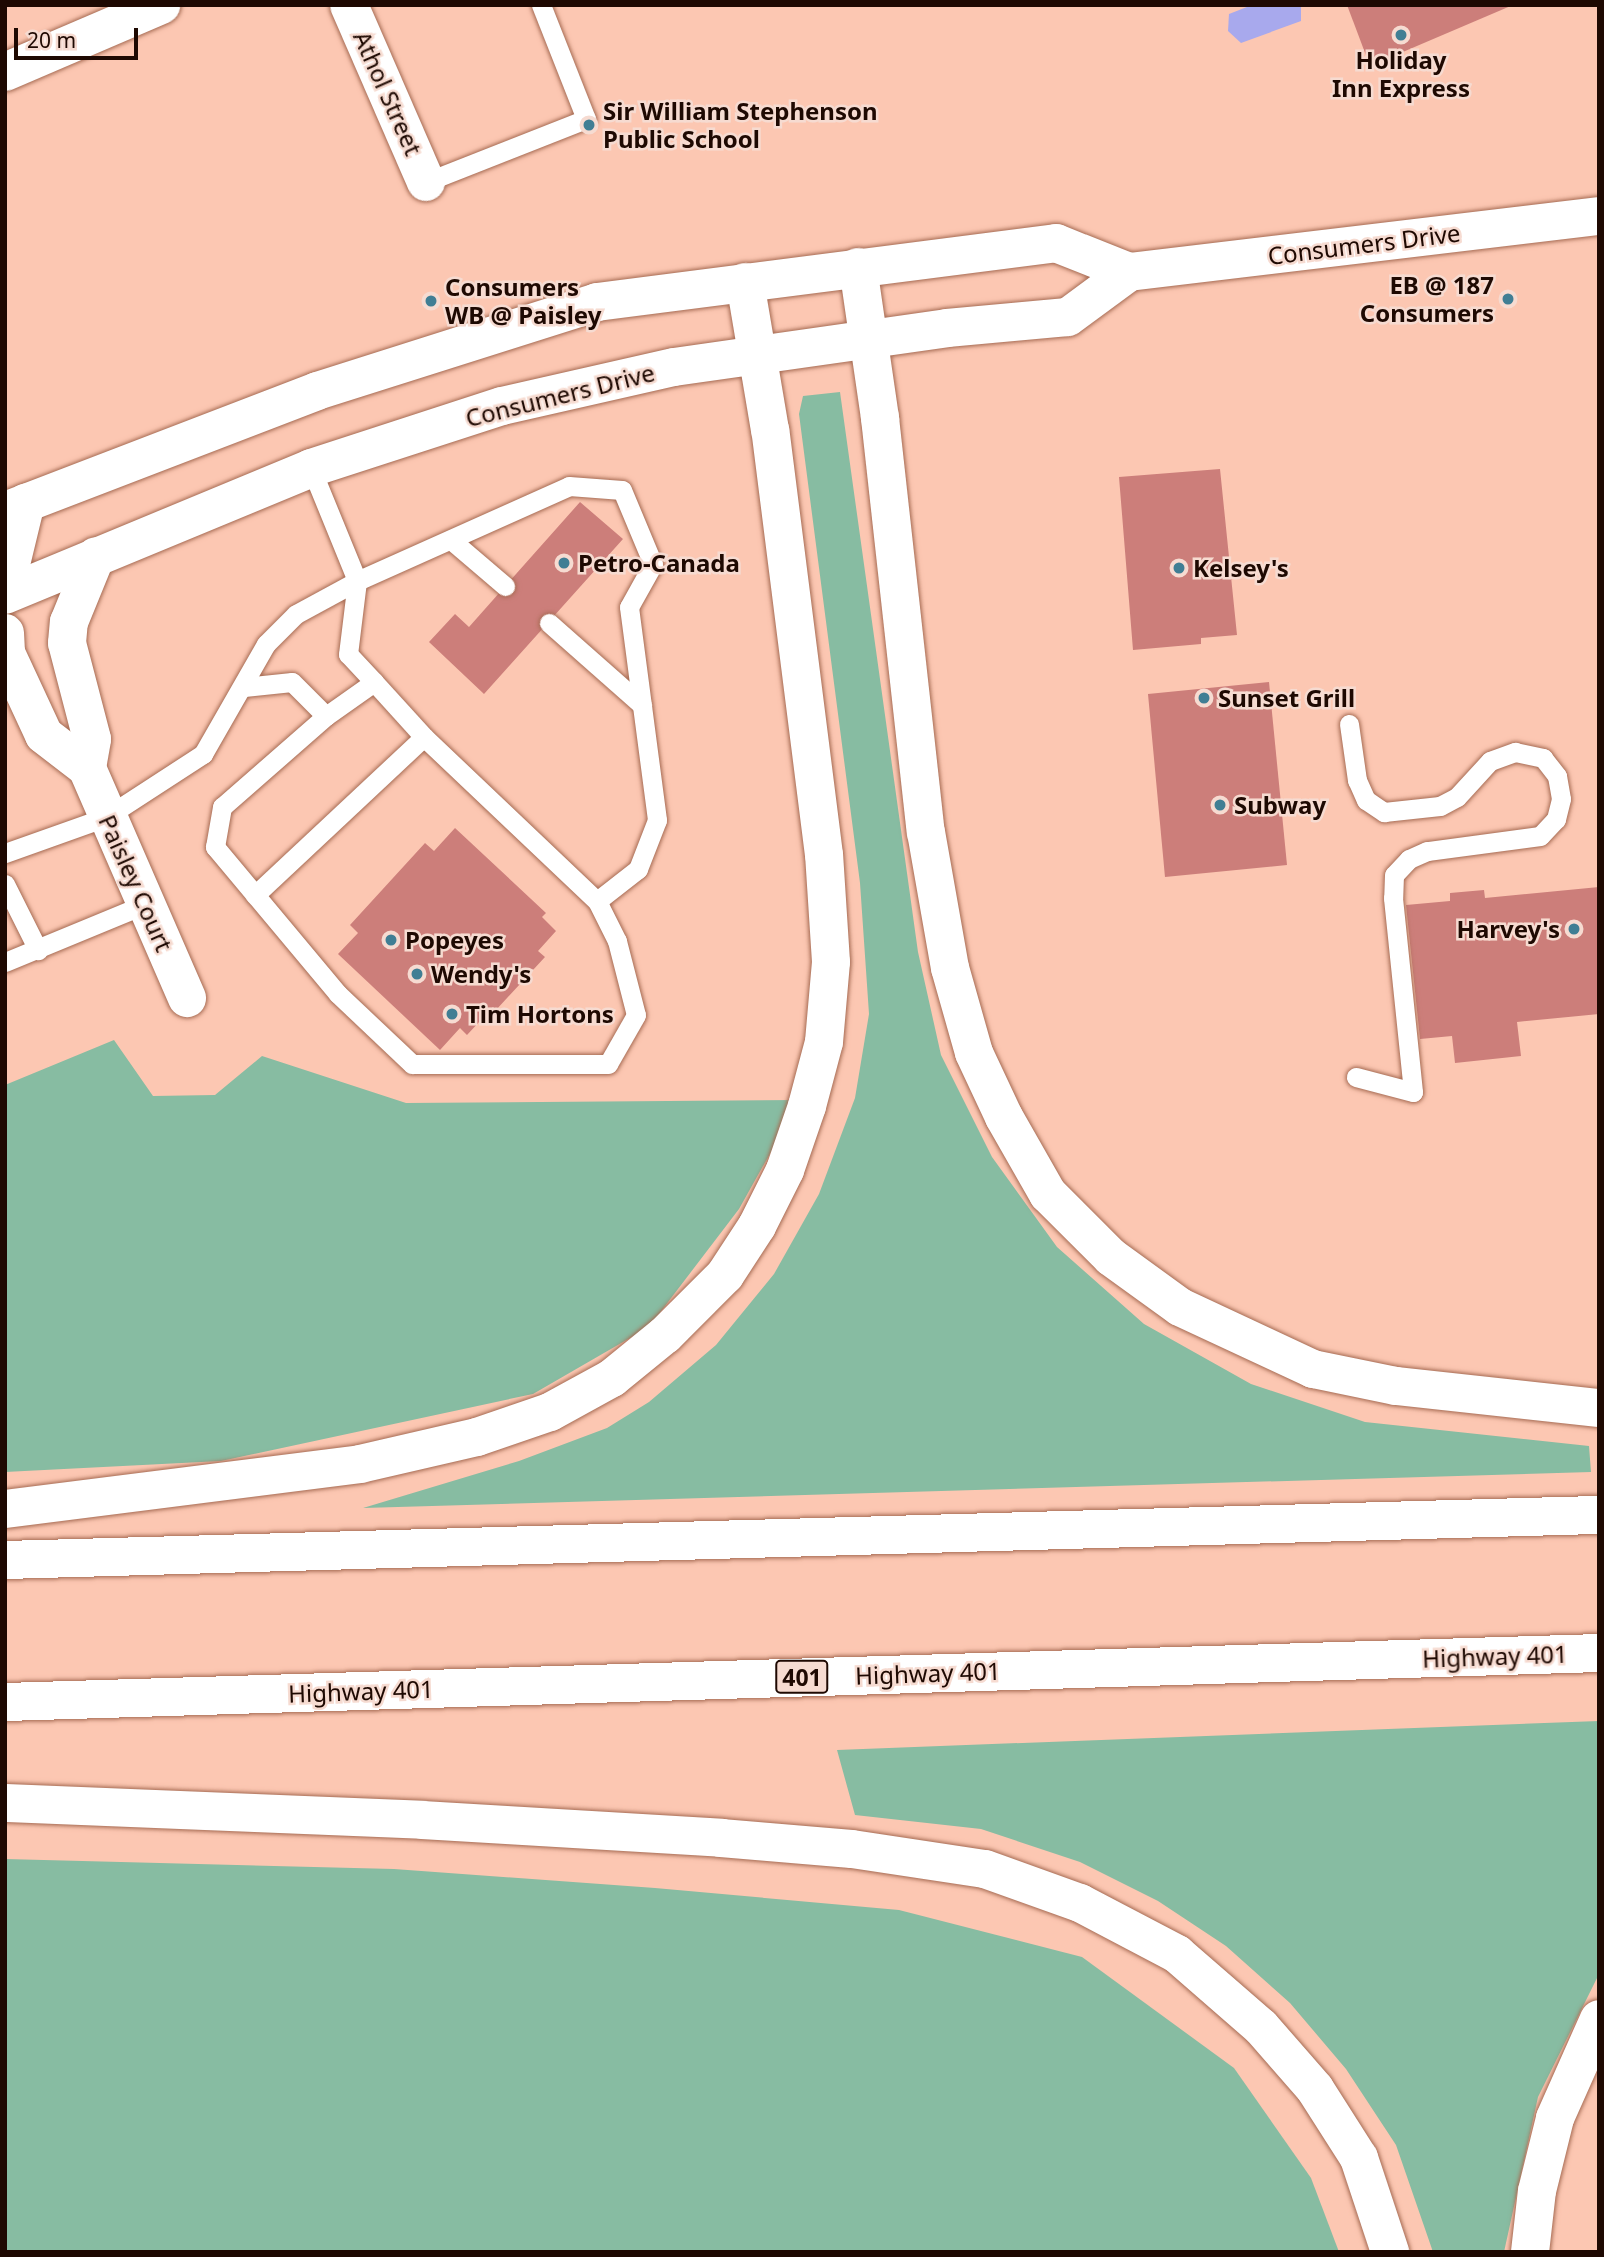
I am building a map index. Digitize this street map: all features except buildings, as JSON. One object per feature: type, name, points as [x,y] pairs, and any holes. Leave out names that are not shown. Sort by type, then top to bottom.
[{"type":"main road","points":[[5,72],[161,5]]},
{"type":"main road","name":"Athol Street","points":[[349,5],[426,182]]},
{"type":"main road","name":"Consumers Drive","points":[[15,506],[317,391],[597,302],[1056,243],[1129,272],[1599,216]]},
{"type":"main road","points":[[859,267],[926,832],[950,968],[975,1053],[1004,1117],[1048,1194],[1111,1258],[1180,1307],[1314,1369],[1396,1386],[1599,1408]]},
{"type":"main road","name":"Consumers Drive","points":[[5,595],[312,468],[502,406],[674,367],[867,339],[1068,317],[1129,272]]},
{"type":"main road","points":[[5,1509],[360,1464],[477,1437],[550,1412],[612,1378],[665,1335],[725,1275],[757,1226],[785,1170],[807,1106],[824,1042],[831,962],[824,855],[759,355],[744,282]]},
{"type":"main road","points":[[5,589],[15,506]]},
{"type":"main road","name":"Paisley Court","points":[[96,556],[69,622],[67,643],[92,739],[87,768],[106,817],[187,998]]},
{"type":"main road","points":[[5,633],[6,653],[44,735],[87,768]]},
{"type":"main road","points":[[5,1559],[1599,1515]]},
{"type":"main road","name":"Highway 401","points":[[5,1702],[1599,1653]]},
{"type":"main road","points":[[5,1802],[422,1819],[721,1838],[852,1849],[985,1870],[1080,1903],[1177,1954],[1261,2027],[1315,2089],[1359,2158],[1390,2252]]},
{"type":"main road","points":[[1530,2252],[1537,2191],[1555,2118],[1599,2019]]},
{"type":"lane","points":[[426,182],[586,119],[541,5]]},
{"type":"lane","points":[[312,468],[357,580],[348,654],[374,682],[424,737],[597,901],[617,941],[636,1015],[608,1064],[412,1064],[338,994],[215,847],[222,807],[326,716],[374,682]]},
{"type":"lane","points":[[5,853],[106,817],[203,754],[267,644],[296,614],[357,580],[569,486],[622,490],[653,564],[629,607],[657,820],[638,869],[597,901]]},
{"type":"lane","points":[[451,540],[505,586]]},
{"type":"lane","points":[[549,623],[642,705]]},
{"type":"lane","points":[[244,687],[292,682],[326,716]]},
{"type":"lane","points":[[1349,724],[1357,780],[1366,800],[1384,812],[1440,806],[1457,797],[1490,761],[1516,752],[1542,758],[1557,776],[1561,799],[1556,819],[1540,836],[1427,851],[1409,859],[1394,875],[1413,1093],[1356,1077]]},
{"type":"lane","points":[[256,895],[424,737]]},
{"type":"lane","points":[[5,884],[38,950]]},
{"type":"lane","points":[[5,962],[146,904]]},
{"type":"green space","points":[[840,392],[918,952],[941,1055],[992,1157],[1057,1247],[1144,1324],[1251,1384],[1365,1422],[1589,1446],[1591,1472],[363,1508],[519,1461],[607,1428],[649,1402],[716,1345],[774,1274],[819,1194],[855,1098],[869,1014],[860,883],[799,414],[803,396]]},
{"type":"green space","points":[[114,1040],[153,1096],[215,1095],[262,1056],[406,1103],[800,1100],[739,1209],[649,1327],[533,1394],[221,1461],[5,1472],[5,1085]]},
{"type":"green space","points":[[1599,1721],[1599,1974],[1538,2097],[1504,2252],[1433,2252],[1396,2145],[1346,2069],[1290,2003],[1226,1946],[1158,1901],[1080,1862],[981,1829],[855,1815],[837,1750]]},
{"type":"green space","points":[[5,1859],[394,1869],[655,1888],[899,1910],[1082,1957],[1234,2068],[1311,2178],[1339,2252],[5,2252]]},
{"type":"water","points":[[1252,5],[1301,5],[1301,21],[1241,43],[1228,31],[1229,14]]},
{"type":"place","name":"Holiday Inn Express","points":[[1401,35]]},
{"type":"place","name":"Sir William Stephenson Public School","points":[[589,125]]},
{"type":"place","name":"EB @ 187 Consumers","points":[[1508,299]]},
{"type":"place","name":"Consumers WB @ Paisley","points":[[431,301]]},
{"type":"place","name":"Petro-Canada","points":[[564,563]]},
{"type":"place","name":"Kelsey's","points":[[1179,568]]},
{"type":"place","name":"Sunset Grill","points":[[1204,698]]},
{"type":"place","name":"Subway","points":[[1220,805]]},
{"type":"place","name":"Harvey's","points":[[1574,929]]},
{"type":"place","name":"Popeyes","points":[[391,940]]},
{"type":"place","name":"Wendy's","points":[[417,974]]},
{"type":"place","name":"Tim Hortons","points":[[452,1014]]}]
